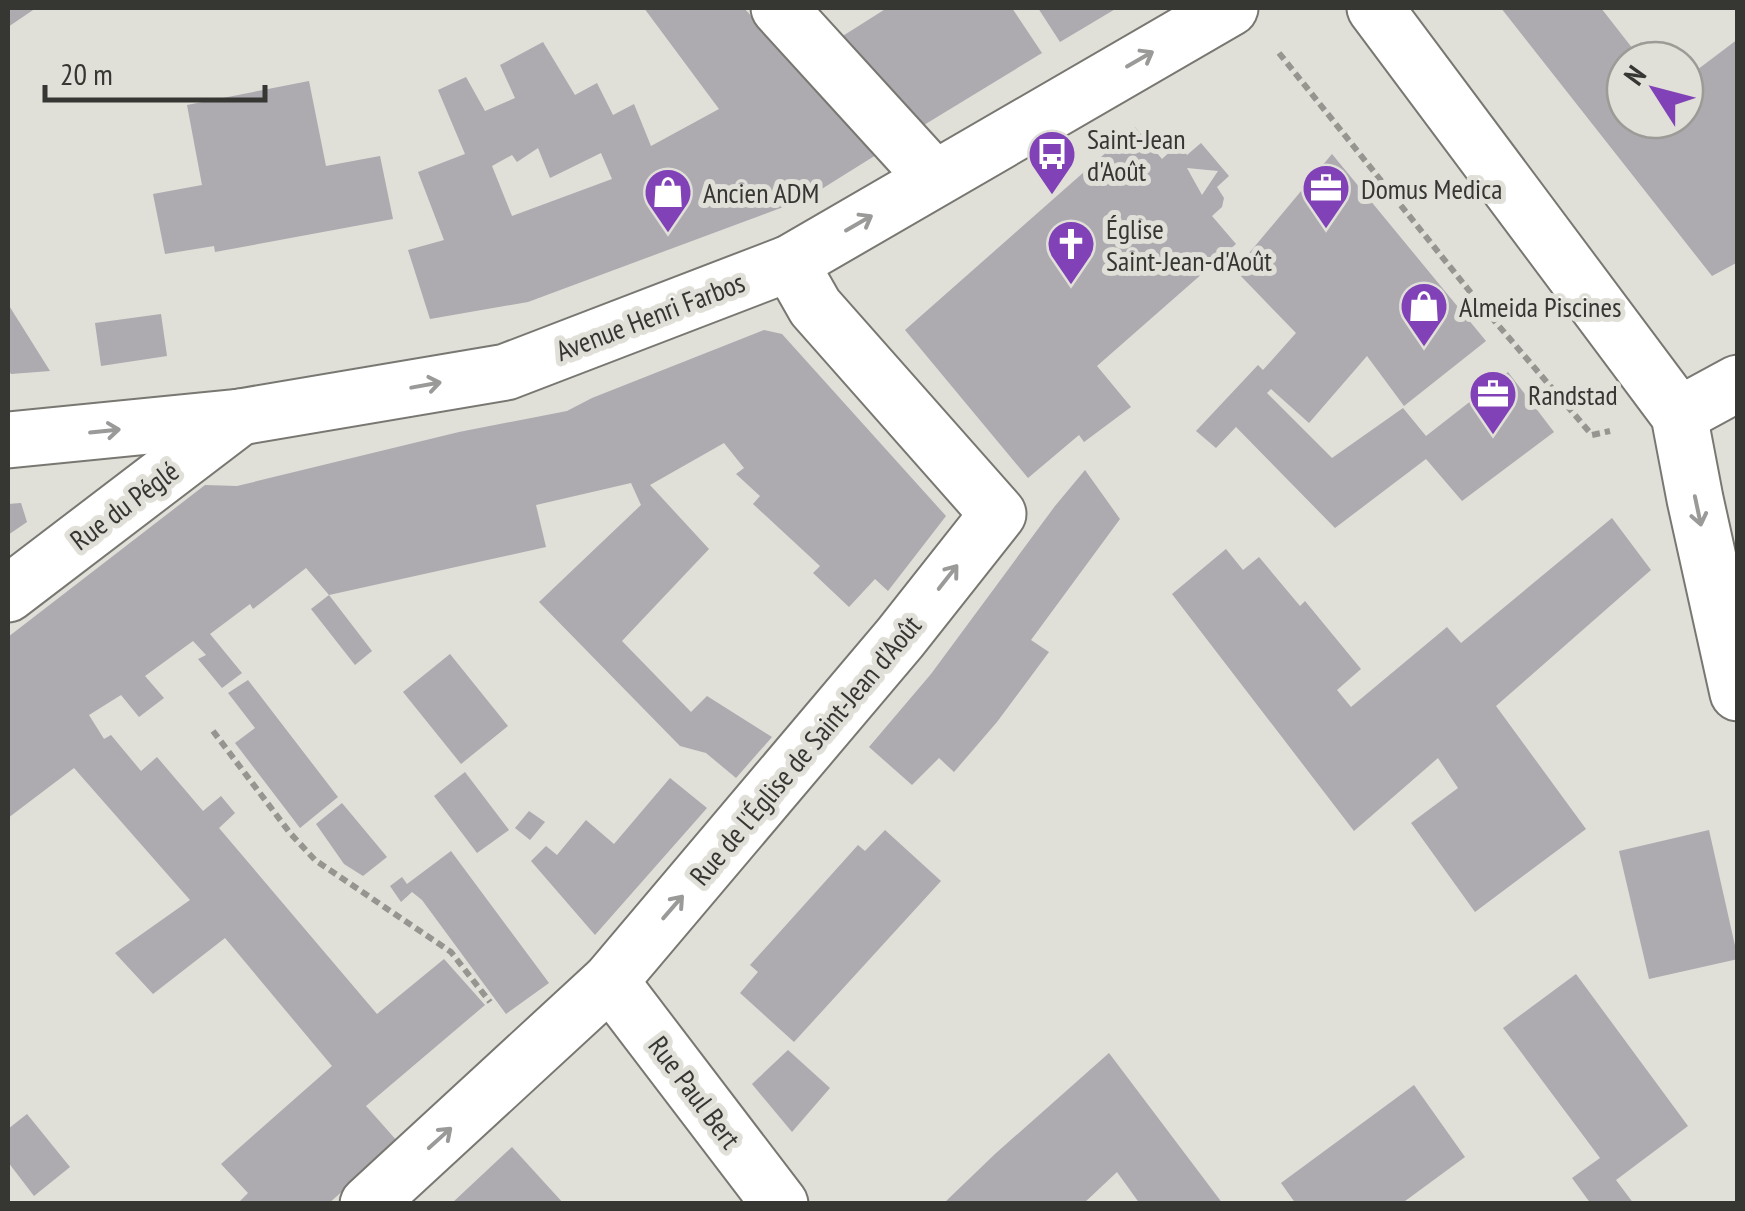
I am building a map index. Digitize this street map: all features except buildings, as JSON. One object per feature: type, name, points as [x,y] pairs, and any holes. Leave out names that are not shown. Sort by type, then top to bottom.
[{"type":"street","points":[[779,8],[934,178]]},
{"type":"street","name":"Avenue Henri Farbos","points":[[8,440],[240,417],[506,372],[790,263],[1230,8]]},
{"type":"street","points":[[1375,8],[1680,415],[1738,693]]},
{"type":"street","name":"Rue de l'Église de Saint-Jean d'Août","points":[[368,1204],[610,982],[900,638],[998,514],[815,307],[790,263]]},
{"type":"street","points":[[1680,415],[1738,383]]},
{"type":"street","name":"Rue du Péglé","points":[[8,594],[240,417]]},
{"type":"street","name":"Rue Paul Bert","points":[[610,982],[780,1204]]},
{"type":"path","points":[[1278,51],[1475,298],[1592,436],[1680,415]]},
{"type":"path","points":[[213,732],[290,833],[316,860],[451,952],[532,1053]]},
{"type":"place","name":"Saint-Jean d'Août","points":[[1052,196]]},
{"type":"place","name":"Domus Medica","points":[[1326,230]]},
{"type":"place","name":"Ancien ADM","points":[[668,234]]},
{"type":"place","name":"Église Saint-Jean-d'Août","points":[[1071,286]]},
{"type":"place","name":"Almeida Piscines","points":[[1424,348]]},
{"type":"place","name":"Randstad","points":[[1493,436]]}]
